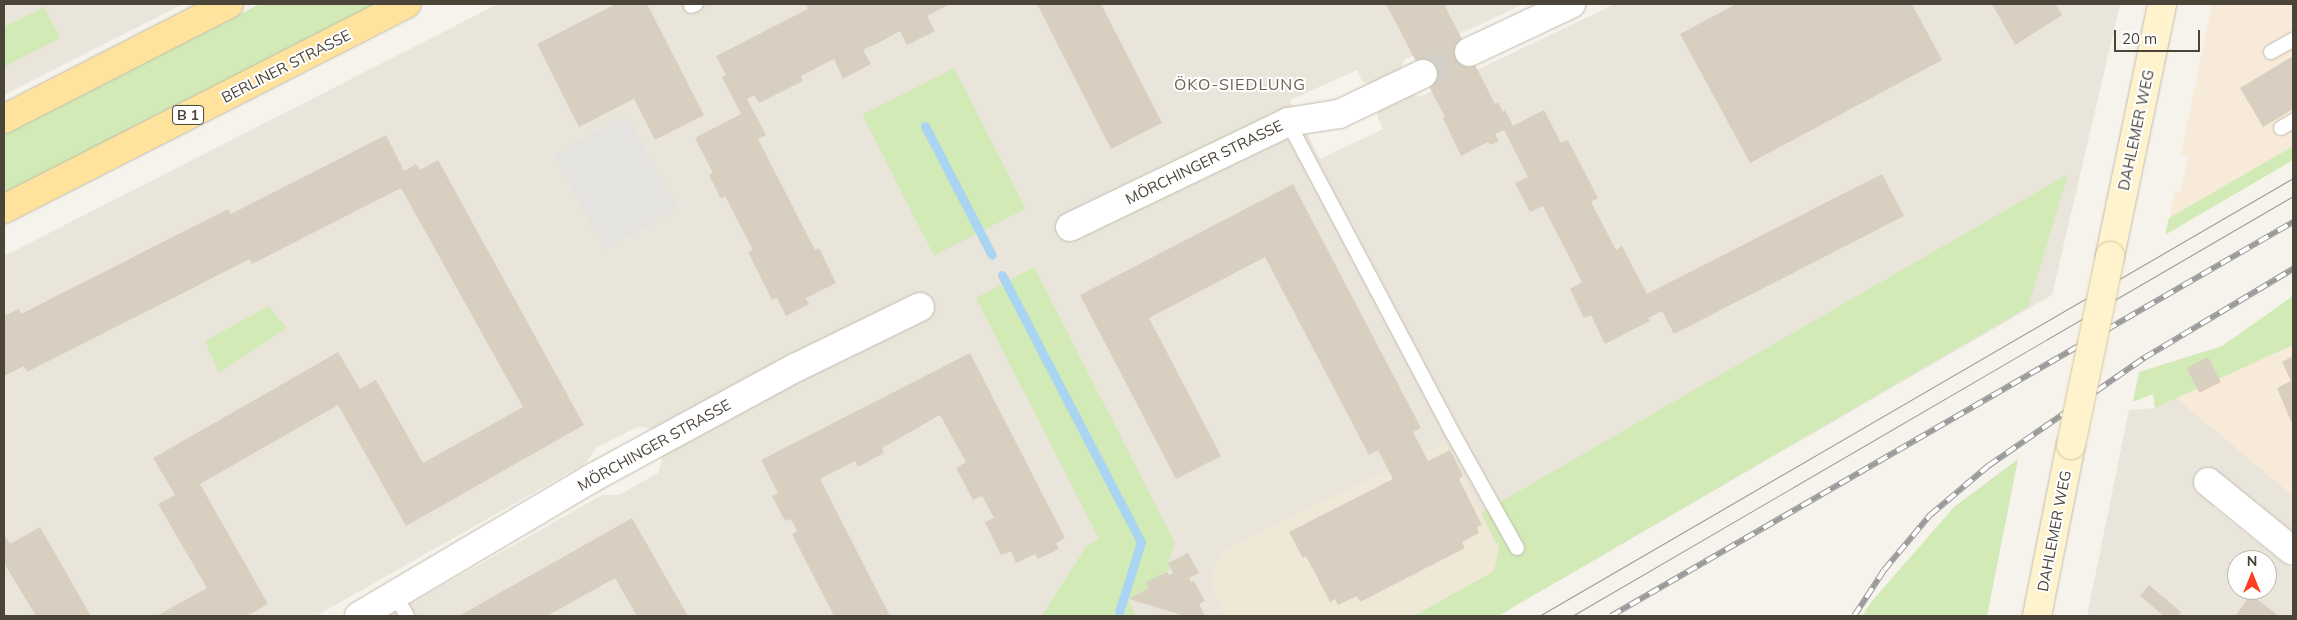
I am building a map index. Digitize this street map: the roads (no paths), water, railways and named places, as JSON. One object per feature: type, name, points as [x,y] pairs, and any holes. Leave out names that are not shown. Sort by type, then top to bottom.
[{"type":"main road","points":[[4,119],[229,4]]},
{"type":"main road","name":"BERLINER STRASSE","points":[[4,209],[407,4]]},
{"type":"main road","name":"DAHLEMER WEG","points":[[2037,616],[2162,4]]},
{"type":"street","points":[[1469,52],[1571,4]]},
{"type":"street","name":"MÖRCHINGER STRASSE","points":[[1070,227],[1288,122],[1339,114],[1424,74]]},
{"type":"street","name":"MÖRCHINGER STRASSE","points":[[359,616],[401,606],[592,478],[795,368],[920,308]]},
{"type":"street","points":[[2208,482],[2293,550]]},
{"type":"lane","points":[[2271,52],[2293,40]]},
{"type":"lane","points":[[1288,122],[1452,432],[1517,548]]},
{"type":"waterway","points":[[925,126],[992,255]]},
{"type":"waterway","points":[[1002,275],[1141,542],[1119,612]]},
{"type":"tunnel","points":[[1423,74],[1469,52]]},
{"type":"tram line","points":[[1539,616],[2293,178]]},
{"type":"tram line","points":[[1572,616],[2293,196]]},
{"type":"railway","points":[[1611,616],[2293,222]]},
{"type":"railway","points":[[1854,616],[1884,570],[1930,515],[1988,466],[2144,358],[2293,269]]},
{"type":"district","name":"ÖKO-SIEDLUNG","points":[[1240,84]]}]
